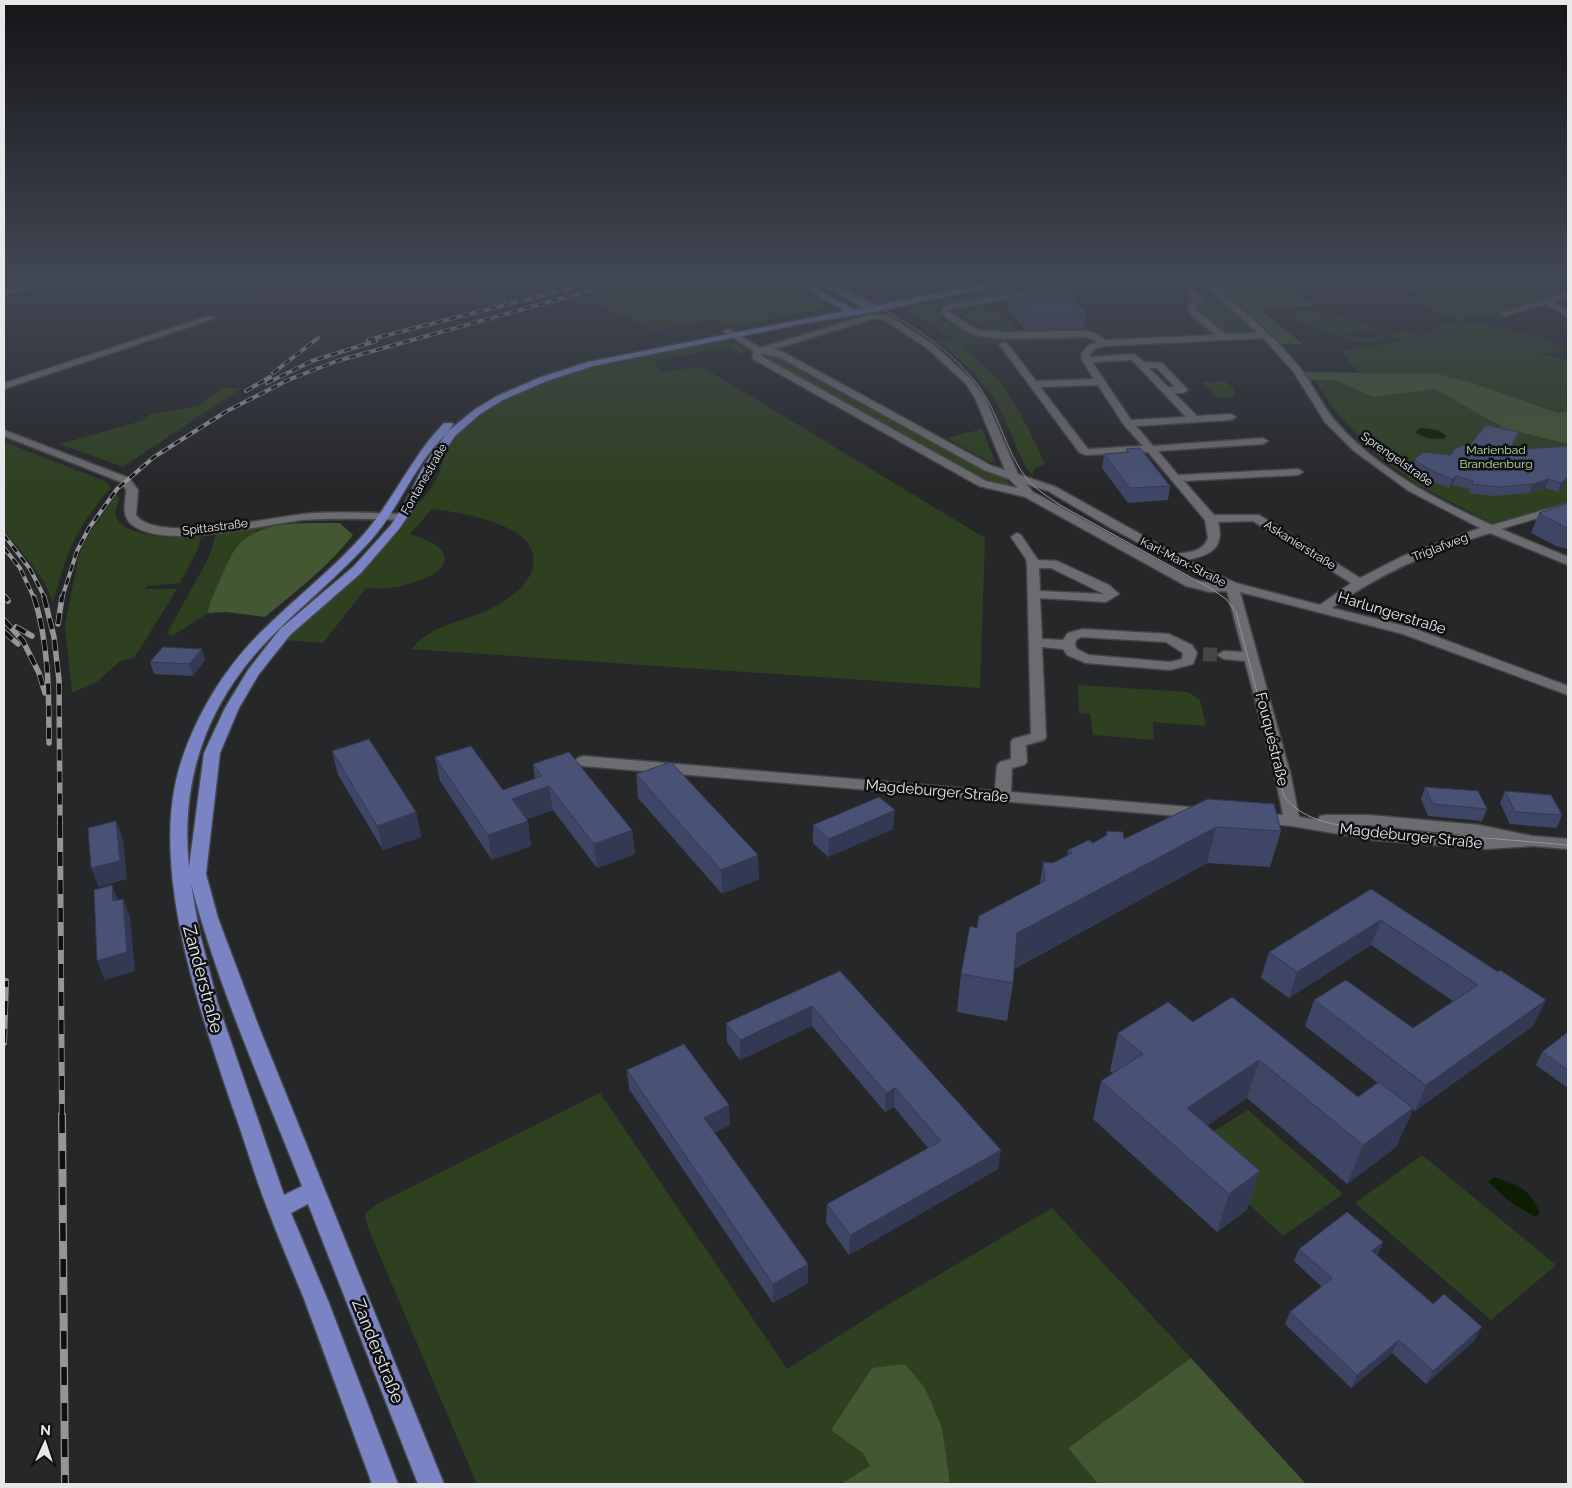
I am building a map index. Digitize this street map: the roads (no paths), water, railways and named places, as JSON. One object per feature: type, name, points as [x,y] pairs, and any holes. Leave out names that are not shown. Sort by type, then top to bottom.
[{"type":"main road","name":"Fontanestraße","points":[[195,742],[212,706],[233,670],[268,630],[337,570],[368,537],[439,434],[457,417],[487,398],[533,377],[577,364],[644,350]]},
{"type":"main road","name":"Fontanestraße","points":[[206,790],[212,753],[240,692],[253,673],[285,632],[357,570],[402,517],[411,503],[427,469],[446,440],[468,419],[500,398],[537,381],[582,367],[654,350]]},
{"type":"main road","name":"Zanderstraße","points":[[195,742],[185,771],[179,812],[180,876],[188,928],[212,1019],[278,1208],[321,1314],[384,1484]]},
{"type":"main road","name":"Zanderstraße","points":[[206,790],[197,874],[209,918],[249,1027],[431,1484]]},
{"type":"main road","points":[[278,1208],[314,1191]]},
{"type":"street","points":[[4,386],[113,350]]},
{"type":"street","points":[[935,350],[969,382],[980,398],[998,436],[1013,476]]},
{"type":"street","points":[[1008,350],[1086,452],[1263,441]]},
{"type":"street","points":[[1088,350],[1084,354],[1086,360],[1128,423],[1211,519],[1214,537],[1212,544],[1205,552],[1175,558]]},
{"type":"street","name":"Sprengelstraße","points":[[1280,350],[1297,371],[1333,424],[1349,440],[1414,489],[1490,528],[1568,561]]},
{"type":"street","name":"Karl-Marx-Straße","points":[[759,351],[776,352],[988,468],[1052,489],[1208,576],[1232,586],[1210,588],[1190,583],[1029,494],[983,484],[756,356],[759,351]]},
{"type":"street","points":[[1086,360],[1134,357],[1194,419]]},
{"type":"street","points":[[1142,365],[1159,365],[1183,390],[1166,390]]},
{"type":"street","points":[[1034,384],[1100,382]]},
{"type":"street","points":[[1128,423],[1231,417]]},
{"type":"street","name":"Spittastraße","points":[[4,432],[125,480],[132,490],[130,515],[135,521],[151,529],[193,532],[296,517],[383,517]]},
{"type":"street","points":[[1176,478],[1298,472]]},
{"type":"street","name":"Karl-Marx-Straße","points":[[1013,476],[1029,494]]},
{"type":"street","name":"Triglafweg","points":[[1322,609],[1358,582],[1405,560],[1490,528],[1568,506]]},
{"type":"street","name":"Askanierstraße","points":[[1211,519],[1255,516],[1358,582]]},
{"type":"street","points":[[383,517],[402,517]]},
{"type":"street","points":[[1003,796],[1005,765],[1020,762],[1018,742],[1039,737],[1033,564],[1032,559],[1017,537]]},
{"type":"street","points":[[1205,552],[1208,576]]},
{"type":"street","points":[[1033,564],[1053,564],[1105,588],[1113,594],[1106,598],[1034,594]]},
{"type":"street","name":"Harlungerstraße","points":[[1232,586],[1408,631],[1568,690]]},
{"type":"street","name":"Fouquéstraße","points":[[1232,586],[1283,776],[1292,821]]},
{"type":"street","points":[[1083,633],[1169,638],[1196,654],[1188,661],[1170,666],[1086,659],[1072,652],[1068,644],[1068,639],[1083,633]]},
{"type":"street","points":[[1035,642],[1068,644]]},
{"type":"street","points":[[1224,656],[1251,657]]},
{"type":"street","name":"Magdeburger Straße","points":[[583,761],[1215,814]]},
{"type":"street","name":"Magdeburger Straße","points":[[1245,817],[1292,821],[1374,835],[1486,844],[1532,841],[1568,844]]},
{"type":"tunnel","points":[[1203,654],[1224,655]]},
{"type":"tram line","points":[[944,350],[965,370],[980,388],[993,410],[1020,468],[1027,479],[1038,490],[1060,505],[1210,588],[1226,599],[1236,612],[1284,796],[1296,809],[1319,820],[1345,826],[1568,845]]},
{"type":"railway","points":[[273,373],[302,350]]},
{"type":"railway","points":[[267,383],[312,361],[346,350]]},
{"type":"railway","points":[[62,598],[77,551],[89,528],[117,489],[154,457],[227,411],[288,380],[337,361],[375,350]]},
{"type":"railway","points":[[246,391],[270,377]]},
{"type":"railway","points":[[4,535],[30,569],[45,598]]},
{"type":"railway","points":[[4,548],[20,568],[34,598]]},
{"type":"railway","points":[[5,597],[8,601]]},
{"type":"railway","points":[[34,597],[43,633],[45,651],[49,743]]},
{"type":"railway","points":[[44,597],[54,637],[59,680],[60,825]]},
{"type":"railway","points":[[58,624],[62,597]]},
{"type":"railway","points":[[4,620],[23,641],[39,673],[45,693]]},
{"type":"railway","points":[[16,627],[32,636]]},
{"type":"railway","points":[[4,632],[18,644]]},
{"type":"railway","points":[[60,824],[62,1116]]},
{"type":"railway","points":[[4,1043],[6,981]]},
{"type":"railway","points":[[62,1115],[65,1484]]},
{"type":"park label","name":"Marienbad Brandenburg","points":[[1496,457]]}]
